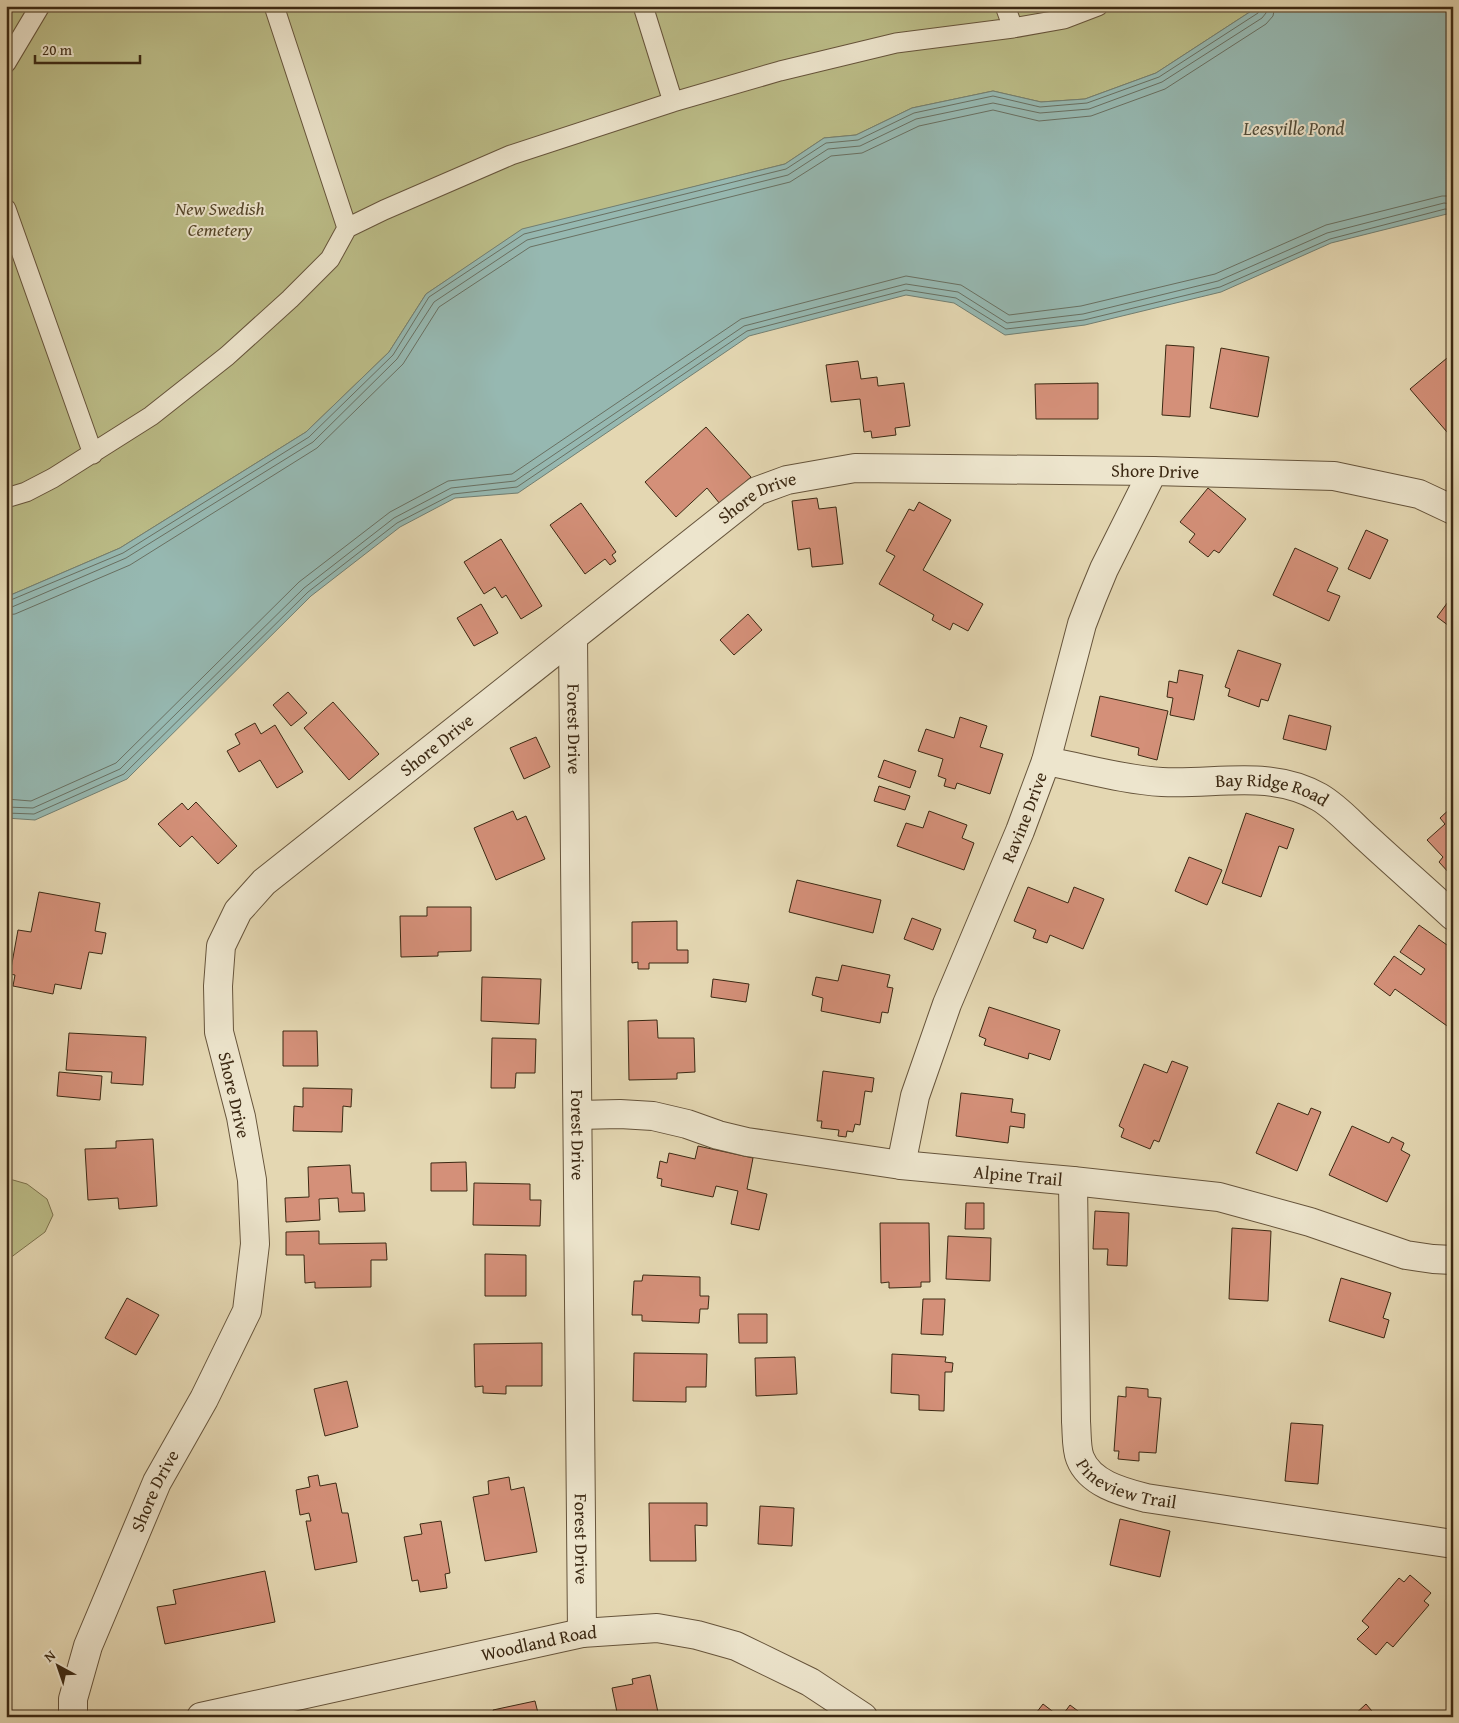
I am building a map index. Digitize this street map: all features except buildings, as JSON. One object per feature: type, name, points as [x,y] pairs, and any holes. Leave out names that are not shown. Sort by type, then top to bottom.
[{"type":"street","name":"Shore Drive","points":[[73,1717],[73,1699],[88,1646],[157,1482],[204,1399],[247,1311],[255,1244],[252,1180],[241,1117],[218,1032],[218,986],[222,946],[238,911],[264,882],[757,491],[787,480],[855,468],[1153,471],[1334,476],[1419,494],[1453,510]]},
{"type":"street","name":"Ravine Drive","points":[[901,1165],[915,1096],[947,1004],[1020,831],[1046,760],[1082,624],[1104,569],[1153,471]]},
{"type":"street","name":"Forest Drive","points":[[574,637],[582,1634]]},
{"type":"street","name":"Bay Ridge Road","points":[[1046,760],[1132,778],[1161,782],[1251,780],[1272,781],[1293,786],[1318,797],[1340,813],[1453,916]]},
{"type":"street","name":"Alpine Trail","points":[[578,1115],[620,1114],[653,1116],[747,1142],[901,1165],[1073,1180],[1219,1197],[1310,1222],[1406,1255],[1433,1260],[1453,1260]]},
{"type":"street","name":"Pineview Trail","points":[[1073,1180],[1076,1422],[1080,1458],[1090,1473],[1107,1485],[1125,1493],[1146,1498],[1453,1544]]},
{"type":"street","name":"Woodland Road","points":[[201,1717],[283,1708],[582,1634],[657,1628],[697,1634],[729,1644],[774,1663],[810,1682],[863,1717]]},
{"type":"lane","points":[[6,63],[40,6]]},
{"type":"lane","points":[[274,6],[347,228]]},
{"type":"lane","points":[[644,6],[673,102]]},
{"type":"lane","points":[[1006,6],[1013,28]]},
{"type":"lane","points":[[6,498],[26,492],[53,478],[151,416],[227,356],[330,259],[347,228],[384,210],[511,155],[673,102],[780,71],[896,44],[1064,19],[1098,6]]},
{"type":"lane","points":[[6,209],[93,454]]},
{"type":"green space","name":"New Swedish Cemetery","points":[[6,6],[1259,6],[1156,73],[1085,99],[1041,102],[993,91],[912,108],[856,135],[824,138],[785,164],[522,230],[426,294],[389,352],[306,432],[120,548],[6,597]]},
{"type":"green space","points":[[6,1178],[27,1184],[47,1199],[53,1215],[45,1232],[6,1261]]},
{"type":"water","name":"Leesville Pond","points":[[1259,6],[1453,6],[1453,215],[1447,214],[1331,243],[1221,292],[1085,325],[1005,335],[954,303],[906,295],[749,336],[518,493],[455,498],[400,527],[311,596],[127,779],[35,820],[6,818],[6,597],[120,548],[306,432],[389,352],[426,294],[522,229],[785,164],[824,138],[856,135],[912,108],[993,91],[1041,102],[1085,99],[1156,73]]}]
